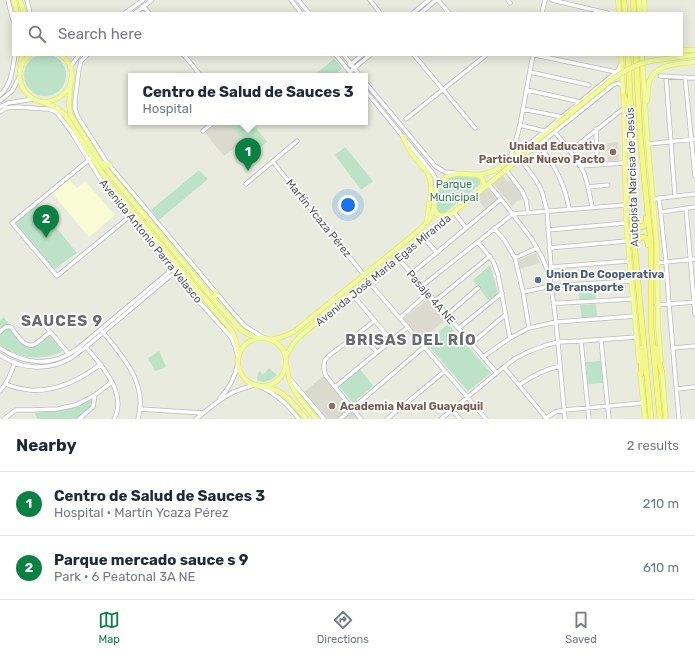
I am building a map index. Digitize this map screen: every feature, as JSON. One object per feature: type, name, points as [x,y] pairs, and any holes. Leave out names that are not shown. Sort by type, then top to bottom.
[{"type":"highway","points":[[624,0],[625,12]]},
{"type":"highway","points":[[633,0],[634,12]]},
{"type":"highway","name":"Autopista Narcisa de Jesús","points":[[628,56],[631,117],[632,220],[651,419]]},
{"type":"highway","name":"Autopista Narcisa de Jesús","points":[[636,56],[640,135],[651,244],[652,330],[660,419]]},
{"type":"highway","points":[[624,96],[631,117]]},
{"type":"highway","points":[[632,198],[635,223],[637,226],[641,227],[645,225],[646,222],[645,205],[647,197]]},
{"type":"highway","points":[[636,269],[638,261],[636,241],[638,238],[642,237],[646,238],[648,241],[648,260],[651,268]]},
{"type":"highway","points":[[652,330],[662,373]]},
{"type":"highway","points":[[641,374],[643,331]]},
{"type":"main road","points":[[14,0],[18,12]]},
{"type":"main road","points":[[20,0],[24,12]]},
{"type":"main road","points":[[618,0],[619,12]]},
{"type":"main road","points":[[639,0],[640,12]]},
{"type":"main road","points":[[644,0],[645,12]]},
{"type":"main road","points":[[683,50],[695,50]]},
{"type":"main road","points":[[22,56],[19,78],[24,92],[34,99]]},
{"type":"main road","points":[[20,71],[23,62],[29,56]]},
{"type":"main road","points":[[62,56],[68,62],[70,67]]},
{"type":"main road","name":"Autopista Narcisa de Jesús","points":[[621,56],[624,96],[625,205],[627,241],[645,419]]},
{"type":"main road","name":"Autopista Narcisa de Jesús","points":[[642,56],[657,244],[658,326],[666,419]]},
{"type":"main road","points":[[435,192],[438,184],[446,177],[451,175],[486,174],[499,168],[627,72],[653,62],[695,56]]},
{"type":"main road","points":[[646,113],[649,84],[657,70],[662,67],[695,62]]},
{"type":"main road","name":"Avenida Antonio Parra Velasco","points":[[70,67],[72,79],[69,103],[70,114],[100,163],[239,328],[257,338]]},
{"type":"main road","points":[[39,101],[48,102],[57,99],[64,94],[72,79]]},
{"type":"main road","name":"Avenida Antonio Parra Velasco","points":[[34,99],[54,106],[62,112],[91,159],[108,182],[232,331],[236,341],[238,356]]},
{"type":"main road","name":"Avenida José María Egas Miranda","points":[[286,356],[300,336],[488,184],[519,161],[528,150],[558,125]]},
{"type":"main road","points":[[403,137],[411,153],[430,178],[431,190],[427,221]]},
{"type":"main road","points":[[100,163],[110,165]]},
{"type":"main road","points":[[476,175],[482,177],[484,180],[484,185],[481,190]]},
{"type":"main road","name":"Avenida José María Egas Miranda","points":[[271,340],[295,331],[417,232],[432,214],[435,192]]},
{"type":"main road","points":[[434,206],[436,213],[440,216],[453,213]]},
{"type":"main road","points":[[214,300],[216,292]]},
{"type":"main road","points":[[264,387],[279,379],[283,374],[286,369],[286,356],[280,345],[271,340],[257,338],[243,347],[238,356],[239,370],[242,377],[247,382],[254,385],[275,390],[288,397],[306,419]]},
{"type":"main road","points":[[286,363],[292,388],[316,419]]},
{"type":"street","points":[[8,0],[12,16]]},
{"type":"street","points":[[26,0],[30,12]]},
{"type":"street","points":[[126,12],[142,0]]},
{"type":"street","points":[[136,12],[152,0]]},
{"type":"street","points":[[291,0],[300,12]]},
{"type":"street","points":[[298,0],[308,12]]},
{"type":"street","points":[[370,0],[379,12]]},
{"type":"street","points":[[414,12],[429,0]]},
{"type":"street","points":[[421,12],[437,0],[448,12]]},
{"type":"street","points":[[542,12],[545,0]]},
{"type":"street","points":[[552,0],[603,12]]},
{"type":"street","points":[[143,6],[148,12]]},
{"type":"street","points":[[0,95],[10,80],[15,56]]},
{"type":"street","points":[[70,67],[78,56]]},
{"type":"street","name":"Avenida Antonio Parra Velasco","points":[[86,56],[82,61],[79,69],[75,100],[76,113],[106,161],[244,326],[264,338]]},
{"type":"street","points":[[185,56],[199,73]]},
{"type":"street","points":[[337,56],[350,72],[369,56]]},
{"type":"street","points":[[345,56],[358,73]]},
{"type":"street","points":[[346,68],[361,56]]},
{"type":"street","points":[[415,56],[475,128]]},
{"type":"street","points":[[406,119],[484,56]]},
{"type":"street","points":[[499,168],[511,155],[520,126],[534,56]]},
{"type":"street","points":[[539,56],[616,72]]},
{"type":"street","points":[[520,152],[616,72],[622,61]]},
{"type":"street","points":[[530,72],[589,85]]},
{"type":"street","points":[[660,76],[695,78]]},
{"type":"street","points":[[666,76],[675,196]]},
{"type":"street","points":[[684,77],[693,139],[695,176]]},
{"type":"street","points":[[0,101],[9,94],[19,78]]},
{"type":"street","points":[[565,419],[554,303],[550,278],[547,211],[542,191],[519,161],[613,85],[618,83],[623,86]]},
{"type":"street","points":[[368,86],[434,166],[445,172],[458,174]]},
{"type":"street","points":[[526,90],[581,102]]},
{"type":"street","points":[[368,94],[433,174],[436,181],[435,192]]},
{"type":"street","points":[[0,107],[8,103],[34,99]]},
{"type":"street","name":"Avenida Antonio Parra Velasco","points":[[0,112],[6,108],[12,107],[44,108],[54,111],[61,117],[91,159],[93,168],[104,185],[177,275],[231,337],[238,356]]},
{"type":"street","points":[[570,151],[624,108]]},
{"type":"street","points":[[523,109],[562,117]]},
{"type":"street","points":[[203,131],[210,125]]},
{"type":"street","points":[[520,126],[544,131]]},
{"type":"street","points":[[596,129],[597,159]]},
{"type":"street","points":[[555,132],[570,151],[584,174],[592,207]]},
{"type":"street","points":[[648,144],[693,139]]},
{"type":"street","points":[[246,184],[297,141]]},
{"type":"street","points":[[538,145],[555,168],[563,183],[569,209]]},
{"type":"street","points":[[91,159],[12,223],[58,276],[129,217]]},
{"type":"street","name":"Martín Ycaza Pérez","points":[[273,162],[364,275]]},
{"type":"street","points":[[580,166],[625,163]]},
{"type":"street","points":[[506,170],[522,191],[526,200],[528,212]]},
{"type":"street","points":[[488,184],[513,214],[538,248],[550,278]]},
{"type":"street","points":[[588,187],[608,185]]},
{"type":"street","points":[[653,199],[695,194]]},
{"type":"street","points":[[659,198],[680,419]]},
{"type":"street","points":[[412,274],[501,199]]},
{"type":"street","points":[[422,286],[513,214],[625,205]]},
{"type":"street","points":[[661,212],[695,207]]},
{"type":"street","points":[[686,208],[693,259],[695,314]]},
{"type":"street","points":[[453,213],[466,228]]},
{"type":"street","points":[[548,230],[626,223]]},
{"type":"street","points":[[494,228],[505,241],[515,258],[529,328]]},
{"type":"street","points":[[424,237],[437,253]]},
{"type":"street","points":[[549,248],[627,241]]},
{"type":"street","points":[[478,242],[490,256],[498,274],[510,338]]},
{"type":"street","points":[[515,258],[538,248]]},
{"type":"street","points":[[435,301],[490,256]]},
{"type":"street","name":"Pasaje 4A NE","points":[[398,258],[496,372]]},
{"type":"street","points":[[0,355],[15,363],[35,367],[54,365],[71,358],[86,347],[102,330],[168,273],[172,259]]},
{"type":"street","points":[[657,263],[693,259]]},
{"type":"street","points":[[550,267],[629,261]]},
{"type":"street","points":[[0,348],[16,357],[28,361],[43,362],[69,354],[169,277],[172,275],[185,275]]},
{"type":"street","points":[[523,292],[551,286],[631,281]]},
{"type":"street","points":[[368,282],[486,419]]},
{"type":"street","points":[[447,314],[478,288]]},
{"type":"street","points":[[400,318],[428,293]]},
{"type":"street","points":[[459,328],[502,293]]},
{"type":"street","points":[[352,294],[391,340]]},
{"type":"street","points":[[554,303],[560,304],[633,299]]},
{"type":"street","points":[[657,305],[694,302]]},
{"type":"street","points":[[472,343],[505,315]]},
{"type":"street","points":[[483,357],[510,338],[529,328],[556,322],[635,316]]},
{"type":"street","points":[[374,321],[359,333],[377,352]]},
{"type":"street","points":[[0,332],[6,326],[9,326],[24,343],[31,346],[50,332]]},
{"type":"street","points":[[46,327],[69,354]]},
{"type":"street","points":[[335,387],[408,327]]},
{"type":"street","points":[[102,330],[122,354],[132,370],[138,388],[140,409],[138,419]]},
{"type":"street","points":[[441,419],[496,372],[516,358],[530,351],[558,342],[637,337]]},
{"type":"street","points":[[601,340],[608,419]]},
{"type":"street","points":[[348,341],[326,359],[324,371],[326,376],[361,419]]},
{"type":"street","points":[[581,341],[589,419]]},
{"type":"street","points":[[673,348],[695,346]]},
{"type":"street","points":[[86,347],[108,373],[112,382],[118,406],[114,419]]},
{"type":"street","points":[[340,419],[424,347]]},
{"type":"street","points":[[0,391],[6,384],[16,357]]},
{"type":"street","points":[[215,404],[224,395],[231,384],[238,363]]},
{"type":"street","points":[[6,384],[15,388],[26,389],[40,390],[53,388],[66,385],[76,380],[101,364]]},
{"type":"street","points":[[519,385],[541,372],[560,366]]},
{"type":"street","points":[[504,367],[546,419],[555,412],[564,410],[643,403]]},
{"type":"street","points":[[387,419],[445,371]]},
{"type":"street","points":[[288,374],[293,384],[324,419]]},
{"type":"street","points":[[2,418],[16,410],[59,409],[76,405],[95,395],[112,382]]},
{"type":"street","points":[[196,419],[228,395],[254,385]]},
{"type":"street","points":[[259,386],[286,404],[299,419]]},
{"type":"street","points":[[677,389],[695,387]]},
{"type":"street","points":[[79,419],[93,408],[95,395]]},
{"type":"street","points":[[140,409],[203,413]]},
{"type":"street","points":[[452,410],[460,419]]},
{"type":"shaded area","points":[[216,125],[231,125],[244,141],[224,156],[205,133]]},
{"type":"shaded area","name":"Unidad Educativa Particular Nuevo Pacto","points":[[618,142],[619,160],[608,161],[607,143]]},
{"type":"shaded area","points":[[503,176],[507,182],[510,180],[519,190],[523,199],[517,201],[512,206],[493,183]]},
{"type":"shaded area","points":[[69,179],[77,188],[85,181],[115,215],[89,237],[52,193]]},
{"type":"shaded area","points":[[487,188],[498,199],[486,209],[475,197]]},
{"type":"shaded area","points":[[536,253],[540,263],[520,269],[518,260]]},
{"type":"shaded area","points":[[428,299],[445,320],[422,340],[403,319]]},
{"type":"shaded area","name":"Academia Naval Guayaquil","points":[[323,376],[359,419],[326,419],[304,392]]},
{"type":"green space","points":[[35,56],[55,56],[63,63],[66,71],[66,79],[63,87],[57,93],[49,96],[41,96],[33,93],[27,87],[24,79],[25,67],[27,63]]},
{"type":"green space","points":[[334,59],[343,68],[337,73],[317,73]]},
{"type":"green space","points":[[231,125],[253,125],[267,142],[254,153]]},
{"type":"green space","points":[[345,147],[373,181],[361,190],[335,155]]},
{"type":"green space","points":[[199,170],[208,179],[159,220],[151,210]]},
{"type":"green space","name":"Parque Municipal","points":[[455,176],[477,178],[480,180],[480,184],[445,213],[439,213],[437,203],[440,187],[445,181]]},
{"type":"green space","points":[[38,205],[77,253],[53,270],[15,223]]},
{"type":"green space","points":[[490,265],[498,293],[489,301],[473,280]]},
{"type":"green space","points":[[594,285],[596,299],[580,300],[578,287]]},
{"type":"green space","points":[[596,304],[597,318],[582,319],[580,305]]},
{"type":"green space","points":[[4,317],[21,343],[31,344],[43,335],[49,333],[63,351],[43,357],[27,357],[8,350],[0,345],[0,321]]},
{"type":"green space","points":[[448,324],[491,373],[468,391],[426,343]]},
{"type":"green space","points":[[159,351],[166,367],[155,371],[148,358]]},
{"type":"green space","points":[[602,361],[604,383],[588,384],[586,362]]},
{"type":"green space","points":[[269,368],[277,375],[268,381],[257,381],[258,373],[260,371],[263,375]]},
{"type":"green space","points":[[360,369],[373,386],[353,403],[339,386]]},
{"type":"green space","points":[[93,396],[94,403],[76,419],[37,419],[35,413],[76,405]]},
{"type":"place","name":"Unidad Educativa Particular Nuevo Pacto","points":[[613,152]]},
{"type":"place","name":"Centro de Salud de Sauces 3","points":[[248,171]]},
{"type":"place","name":"Parque mercado sauce s 9","points":[[46,238]]},
{"type":"place","name":"Union De Cooperativa De Transporte","points":[[538,280]]},
{"type":"place","name":"Academia Naval Guayaquil","points":[[332,406]]},
{"type":"district","name":"SAUCES 9","points":[[62,321]]},
{"type":"district","name":"BRISAS DEL RÍO","points":[[411,340]]}]
